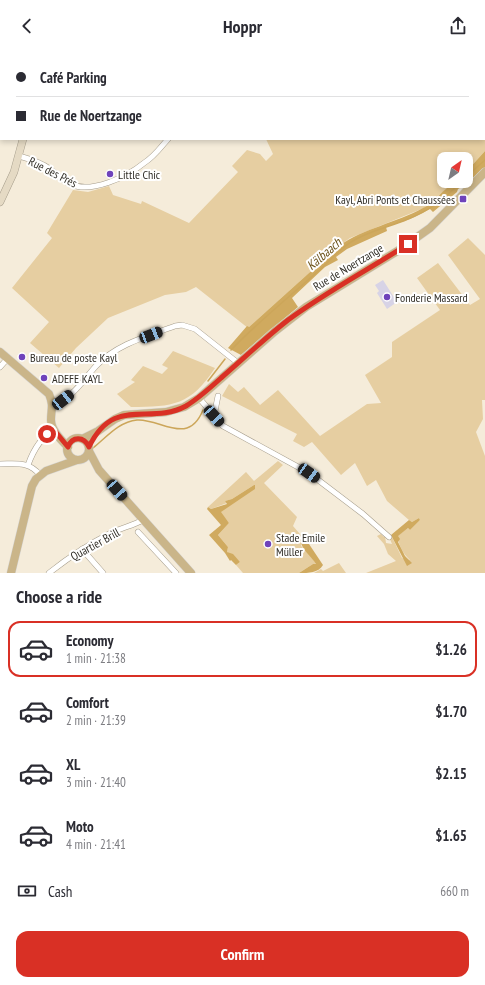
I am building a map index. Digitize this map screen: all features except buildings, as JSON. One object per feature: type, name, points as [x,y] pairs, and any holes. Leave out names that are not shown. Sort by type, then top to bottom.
[{"type":"main road","name":"Rue de Noertzange","points":[[78,439],[98,430],[124,415],[166,412],[184,407],[198,398],[287,321],[306,307],[399,250],[430,228],[485,172]]},
{"type":"main road","points":[[0,352],[50,394],[53,403],[51,419],[56,432],[68,450],[70,456],[99,470]]},
{"type":"main road","points":[[11,573],[32,486],[40,475],[46,471],[85,458],[98,430]]},
{"type":"main road","points":[[56,432],[78,439],[87,444],[99,470],[191,573]]},
{"type":"main road","points":[[59,467],[68,450],[78,439]]},
{"type":"street","points":[[0,202],[14,172],[23,140]]},
{"type":"street","name":"Rue des Prés","points":[[19,156],[40,163],[71,184],[80,187],[92,187],[104,184],[136,169],[153,156],[167,140]]},
{"type":"street","points":[[53,403],[63,400],[73,392],[96,366],[113,352],[124,346],[175,326],[182,325],[195,329],[238,363]]},
{"type":"street","points":[[0,367],[8,358]]},
{"type":"street","points":[[214,416],[218,396]]},
{"type":"street","points":[[198,398],[223,426],[309,473],[341,496],[389,537]]},
{"type":"street","points":[[28,465],[30,458],[43,438],[56,432]]},
{"type":"street","points":[[0,464],[28,465],[36,469],[40,475]]},
{"type":"street","name":"Quartier Brill","points":[[49,573],[82,549],[109,534],[143,520]]},
{"type":"street","points":[[138,532],[176,573]]},
{"type":"street","points":[[153,547],[162,540]]},
{"type":"street","points":[[82,549],[103,573]]},
{"type":"shaded area","points":[[266,140],[485,140],[485,151],[473,164],[473,152],[437,152],[437,188],[447,188],[424,208],[350,238],[339,246],[248,328],[196,287],[186,292],[165,295],[108,318],[76,348],[59,368],[30,343],[49,322],[12,288],[52,238],[47,233],[73,190],[88,192],[109,186],[113,195],[141,204],[142,201],[189,223],[238,172],[232,166],[247,150],[260,154],[266,161],[273,154]]},
{"type":"shaded area","points":[[485,151],[485,168],[473,179],[473,164]]},
{"type":"shaded area","points":[[447,188],[460,188],[433,212],[430,209],[410,219],[386,227],[387,231],[347,249],[336,257],[338,260],[325,267],[292,298],[298,307],[241,355],[228,348],[247,326],[249,327],[339,246],[369,230],[413,213],[429,205]]},
{"type":"shaded area","points":[[468,238],[485,255],[485,400],[482,400],[483,419],[476,432],[485,456],[485,573],[366,573],[396,561],[388,554],[384,544],[377,536],[381,534],[384,537],[385,536],[386,543],[392,544],[389,537],[391,535],[402,558],[410,560],[405,555],[397,536],[408,528],[410,530],[420,520],[419,518],[412,522],[387,501],[376,480],[367,486],[355,463],[341,475],[312,442],[304,447],[293,441],[297,434],[222,396],[229,384],[238,392],[244,387],[260,405],[278,390],[320,436],[367,404],[381,403],[365,375],[392,357],[392,342],[440,310],[417,278],[438,263],[470,305],[480,299],[448,255]]},
{"type":"shaded area","points":[[173,351],[215,368],[198,390],[189,397],[170,404],[131,407],[117,394],[135,382],[131,380],[143,366],[162,374],[168,368],[162,365]]},
{"type":"shaded area","points":[[278,461],[283,465],[264,483],[297,517],[293,526],[306,541],[301,539],[301,546],[312,557],[316,564],[313,564],[299,573],[243,573],[236,565],[240,562],[227,552],[228,547],[218,535],[229,523],[220,512],[255,486],[254,485],[232,499],[225,501],[227,503],[211,509],[208,507],[246,472],[254,481]]},
{"type":"shaded area","points":[[254,485],[255,489],[221,512],[229,523],[218,535],[228,547],[227,552],[233,554],[240,562],[236,565],[231,560],[230,561],[209,535],[221,525],[207,509],[208,507],[211,509],[227,504],[225,501],[232,499]]},
{"type":"shaded area","points":[[419,518],[420,520],[410,530],[408,528],[398,536],[400,539],[398,542],[405,556],[412,563],[407,566],[391,535],[409,520],[412,522]]},
{"type":"shaded area","points":[[301,539],[309,544],[323,565],[319,570],[310,573],[299,573],[313,564],[316,564],[301,544]]},
{"type":"shaded area","points":[[339,563],[346,573],[314,573],[321,569],[323,571]]},
{"type":"waterway","name":"Kälbaach","points":[[473,171],[485,160]]},
{"type":"waterway","name":"Kälbaach","points":[[231,350],[262,320],[346,245],[365,235],[416,216],[431,208],[455,188]]},
{"type":"waterway","name":"Kälbaach","points":[[208,381],[225,359]]},
{"type":"waterway","name":"Kälbaach","points":[[93,448],[118,427],[130,421],[146,421],[182,429],[190,427],[197,421],[203,410]]},
{"type":"place","name":"Little Chic","points":[[110,174]]},
{"type":"place","name":"Kayl, Abri Ponts et Chaussées","points":[[463,199]]},
{"type":"place","name":"Fonderie Massard","points":[[387,297]]},
{"type":"place","name":"Bureau de poste Kayl","points":[[22,357]]},
{"type":"place","name":"ADEFE KAYL","points":[[44,378]]},
{"type":"place","name":"Stade Emile Müller","points":[[268,544]]},
{"type":"route","points":[[47,434],[54,430],[68,447],[71,441],[78,439],[85,441],[89,447],[98,430],[124,415],[135,413],[154,414],[177,410],[184,407],[198,398],[287,321],[306,307],[408,244]]}]
